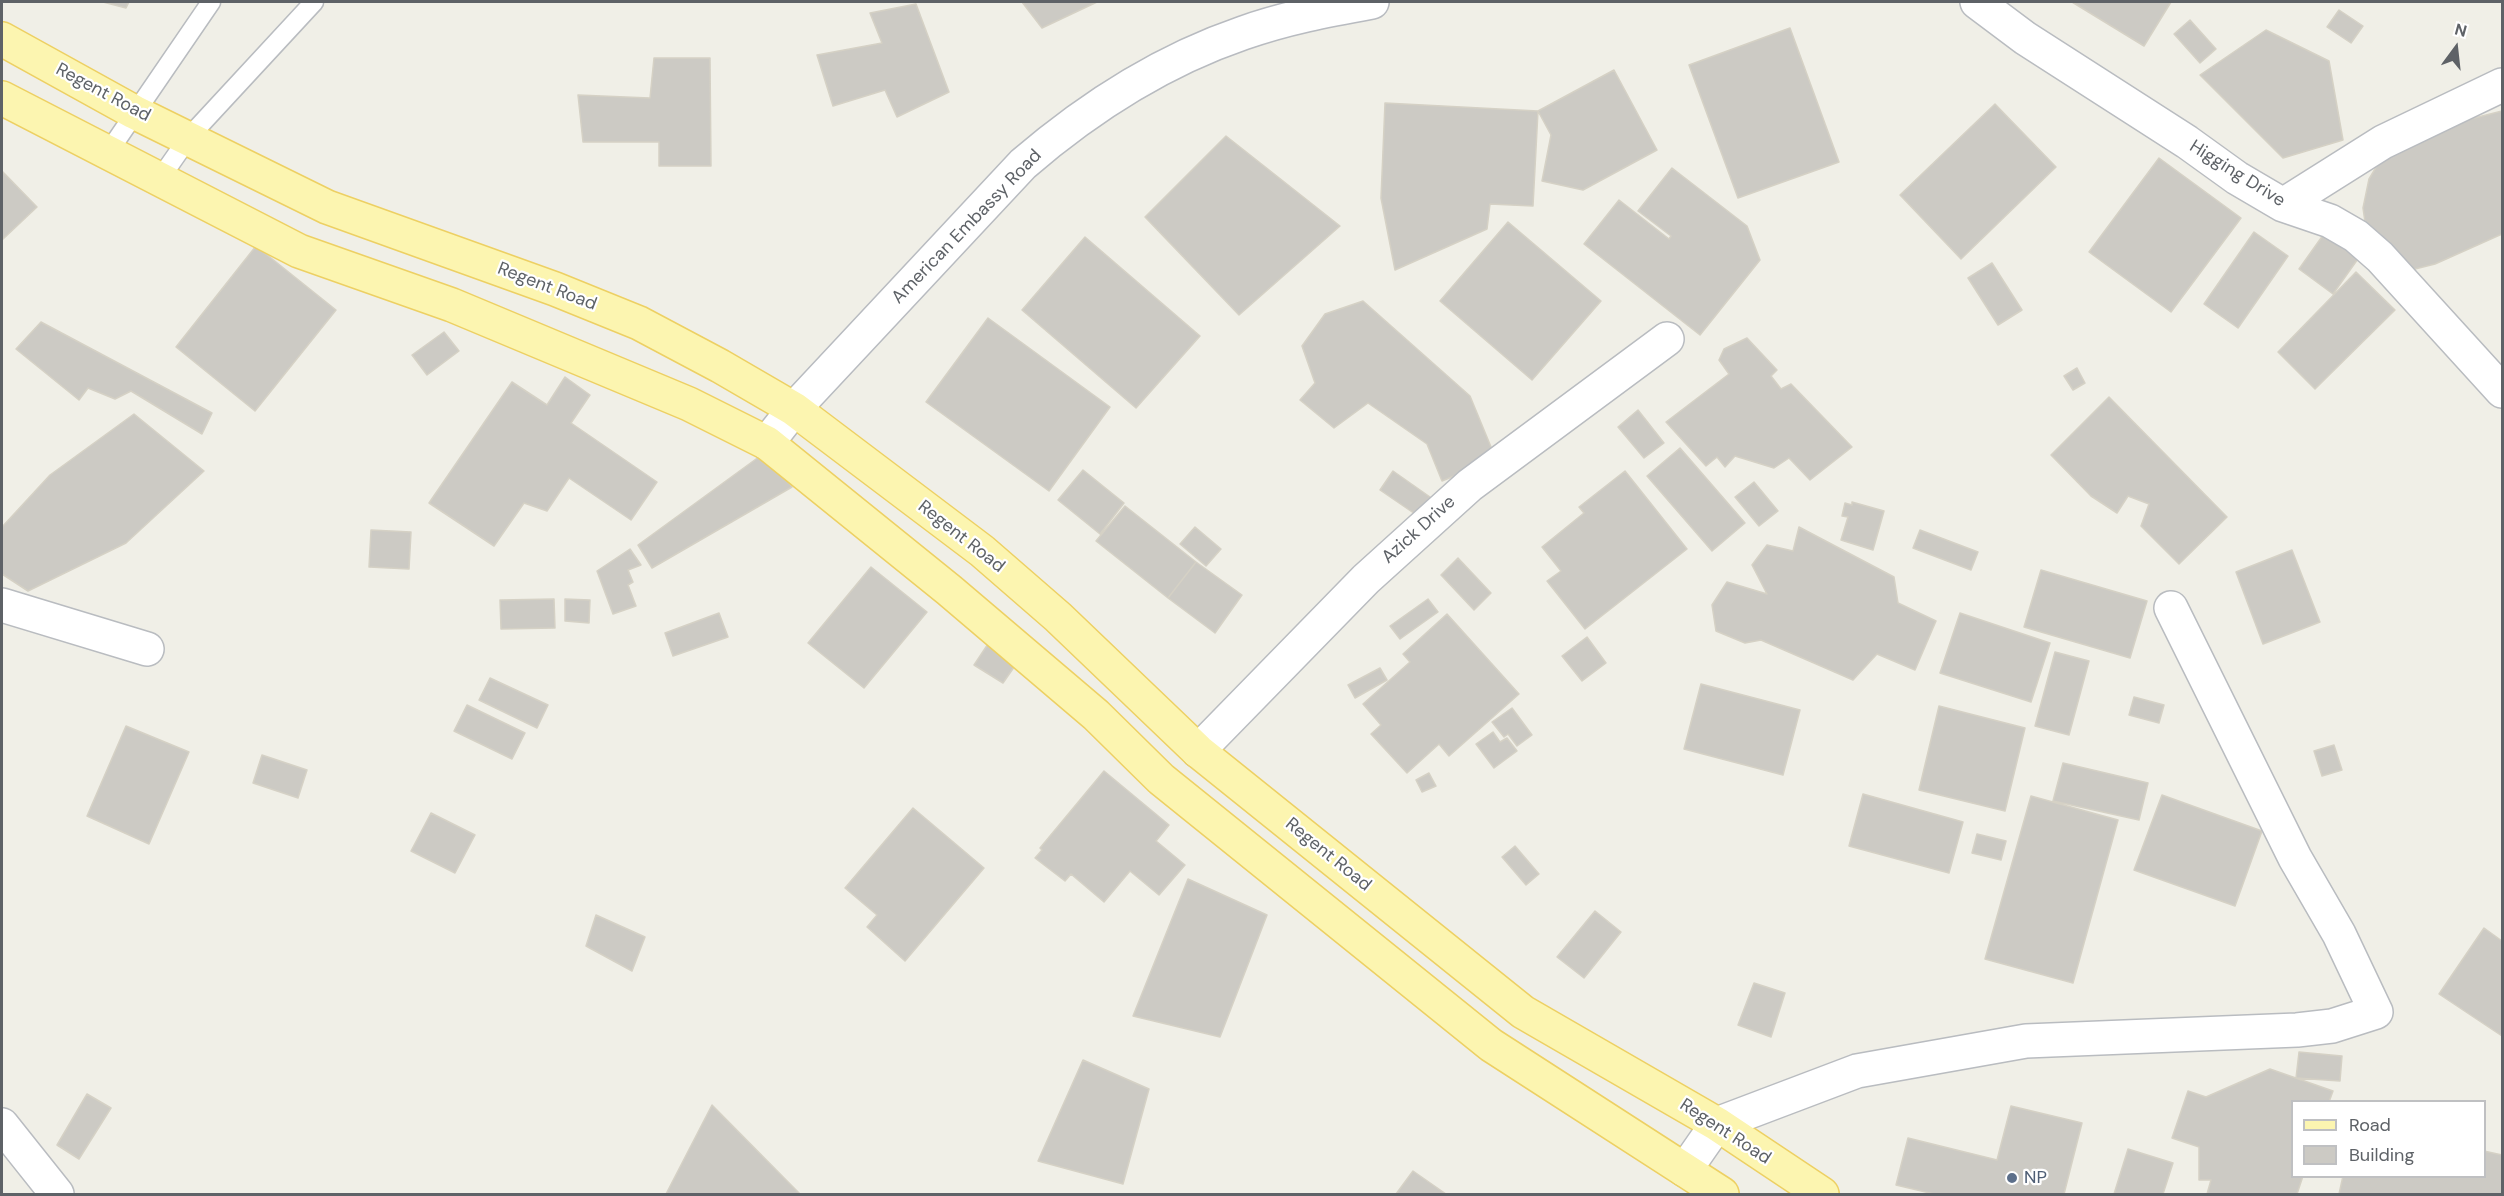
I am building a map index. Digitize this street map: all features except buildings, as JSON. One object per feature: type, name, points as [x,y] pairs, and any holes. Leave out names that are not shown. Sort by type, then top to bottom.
[{"type":"main road","name":"Regent Road","points":[[2,39],[134,111],[327,207],[555,289],[639,323],[794,410],[982,551],[1058,617],[1198,752],[1523,1012],[1717,1124],[1822,1194]]},
{"type":"main road","points":[[2,98],[299,251],[452,305],[689,404],[767,443],[958,597],[1096,715],[1161,779],[1491,1045],[1722,1194]]},
{"type":"street","name":"American Embassy Road","points":[[767,443],[794,410],[1023,164],[1057,135],[1157,69],[1242,33],[1305,15],[1372,2]]},
{"type":"street","name":"Higging Drive","points":[[1977,2],[2025,38],[2187,142],[2237,178],[2283,205],[2330,221],[2356,236],[2380,257],[2502,391]]},
{"type":"street","points":[[2283,205],[2383,142],[2502,85]]},
{"type":"street","name":"Azick Drive","points":[[1198,752],[1366,579],[1470,485],[1667,339]]},
{"type":"street","points":[[2,605],[147,649]]},
{"type":"street","points":[[1685,1170],[1717,1124],[1857,1071],[2026,1041],[2297,1030],[2332,1026],[2376,1012],[2339,934],[2295,858],[2171,608]]},
{"type":"street","points":[[2,1125],[57,1194]]},
{"type":"lane","points":[[107,154],[134,111],[211,2]]},
{"type":"lane","points":[[159,180],[189,137],[311,2]]},
{"type":"place","name":"NP","points":[[2012,1178]]}]
